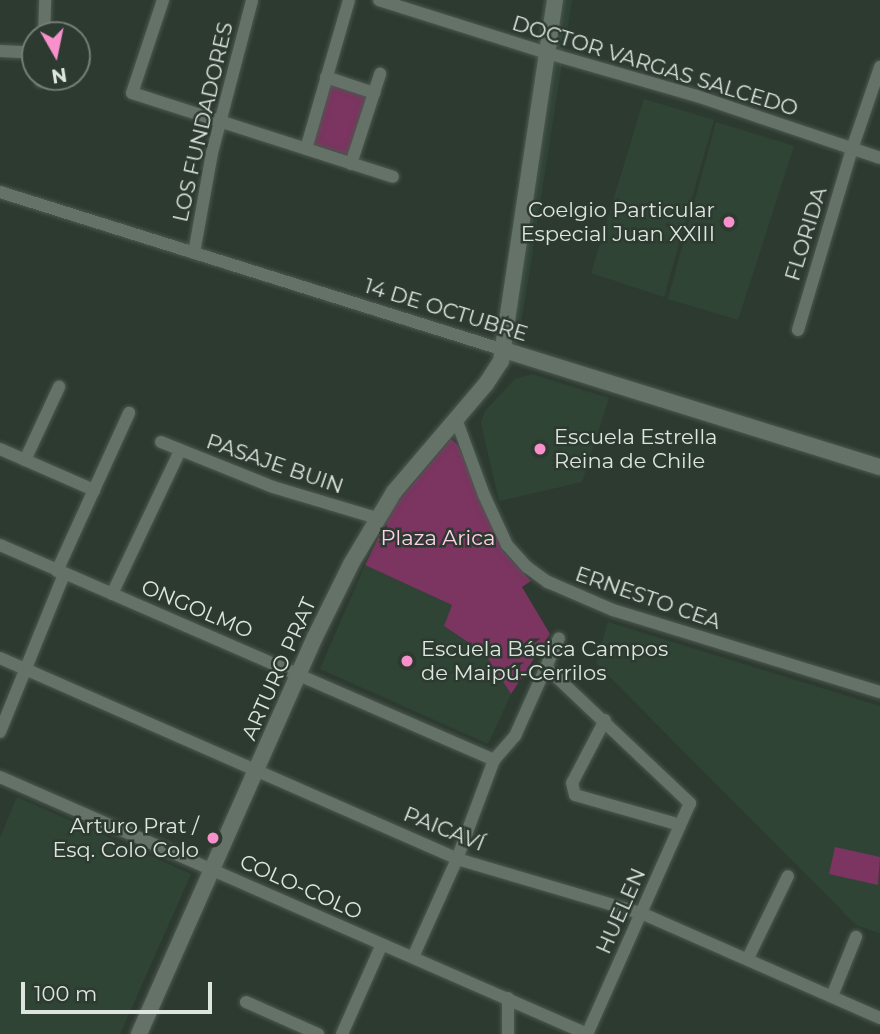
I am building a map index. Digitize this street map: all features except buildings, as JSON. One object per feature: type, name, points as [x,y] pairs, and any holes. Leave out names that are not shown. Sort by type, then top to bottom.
[{"type":"street","points":[[45,21],[46,0]]},
{"type":"street","points":[[163,0],[132,93],[393,177]]},
{"type":"street","name":"LOS FUNDADORES","points":[[194,253],[219,121],[252,0]]},
{"type":"street","points":[[306,149],[349,0]]},
{"type":"street","name":"DOCTOR VARGAS SALCEDO","points":[[379,0],[547,53],[697,96],[880,158]]},
{"type":"street","points":[[504,350],[555,0]]},
{"type":"street","points":[[0,51],[21,52]]},
{"type":"street","name":"FLORIDA","points":[[798,330],[852,149],[880,67]]},
{"type":"street","points":[[351,164],[380,74]]},
{"type":"street","points":[[326,77],[374,93]]},
{"type":"street","name":"14 DE OCTUBRE","points":[[0,192],[880,467]]},
{"type":"street","name":"ARTURO PRAT","points":[[139,1034],[332,602],[377,518],[405,478],[493,374],[504,350]]},
{"type":"street","points":[[26,460],[59,387]]},
{"type":"street","points":[[0,732],[94,490],[129,413]]},
{"type":"street","name":"ERNESTO CEA","points":[[456,418],[484,495],[507,545],[527,567],[548,582],[613,610],[880,692]]},
{"type":"street","name":"PASAJE BUIN","points":[[161,442],[273,487],[377,518]]},
{"type":"street","points":[[0,449],[94,490]]},
{"type":"street","points":[[112,594],[180,451]]},
{"type":"street","name":"ONGOLMO","points":[[0,545],[494,760]]},
{"type":"street","points":[[413,957],[457,859],[494,760],[501,749],[512,741],[559,638]]},
{"type":"street","name":"PAICAVÍ","points":[[0,658],[257,768],[457,859],[641,913],[880,1018]]},
{"type":"street","points":[[547,668],[605,720],[572,783],[575,795],[680,825]]},
{"type":"street","name":"HUELEN","points":[[587,1034],[690,803],[605,720]]},
{"type":"street","name":"COLO-COLO","points":[[0,777],[587,1034]]},
{"type":"street","points":[[748,958],[788,876]]},
{"type":"street","points":[[832,996],[856,937]]},
{"type":"street","points":[[342,1034],[382,944]]},
{"type":"street","points":[[508,998],[508,1034]]},
{"type":"street","points":[[246,1002],[317,1034]]},
{"type":"shaded area","points":[[544,0],[572,0],[518,345],[496,338]]},
{"type":"shaded area","points":[[644,99],[714,120],[664,297],[591,273]]},
{"type":"shaded area","name":"Coelgio Particular Especial Juan XXIII","points":[[716,122],[794,146],[738,320],[668,299]]},
{"type":"shaded area","name":"Escuela Estrella Reina de Chile","points":[[532,374],[609,398],[582,482],[499,501],[481,423],[485,411],[515,379]]},
{"type":"shaded area","name":"Escuela Básica Campos de Maipú-Cerrilos","points":[[365,565],[452,605],[444,626],[484,653],[511,694],[488,744],[320,669]]},
{"type":"shaded area","points":[[608,622],[880,706],[880,933],[856,925],[596,663]]},
{"type":"shaded area","points":[[17,797],[191,874],[120,1034],[0,1034],[0,838]]},
{"type":"green space","points":[[331,81],[370,94],[348,155],[312,144]]},
{"type":"green space","name":"Plaza Arica","points":[[451,439],[458,445],[502,550],[531,581],[522,587],[550,634],[511,694],[484,653],[444,626],[452,605],[365,565],[394,506]]},
{"type":"green space","points":[[835,847],[880,857],[878,885],[829,874]]},
{"type":"place","name":"Coelgio Particular Especial Juan XXIII","points":[[729,222]]},
{"type":"place","name":"Escuela Estrella Reina de Chile","points":[[540,449]]},
{"type":"place","name":"Escuela Básica Campos de Maipú-Cerrilos","points":[[407,661]]},
{"type":"place","name":"Arturo Prat / Esq. Colo Colo","points":[[213,838]]}]
